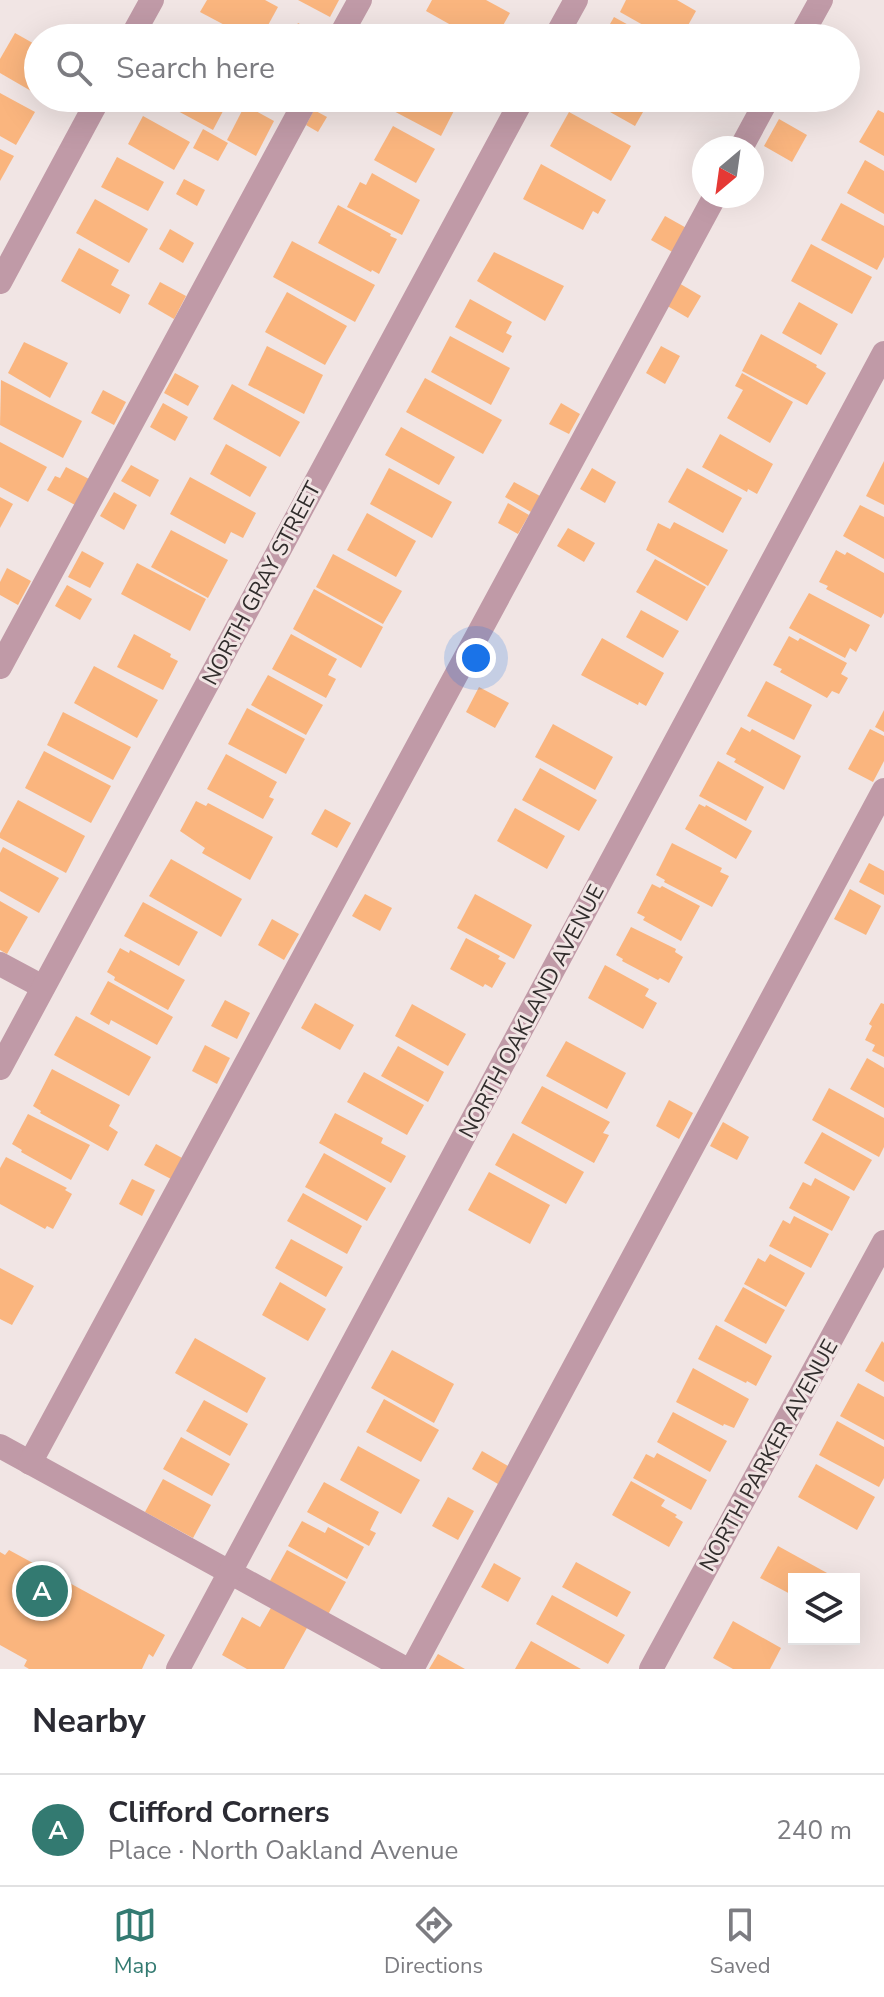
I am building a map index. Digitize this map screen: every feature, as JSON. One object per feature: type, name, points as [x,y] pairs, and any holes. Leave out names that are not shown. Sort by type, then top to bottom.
[{"type":"street","points":[[139,24],[152,0]]},
{"type":"street","points":[[347,24],[360,0]]},
{"type":"street","points":[[563,24],[576,0]]},
{"type":"street","points":[[808,24],[821,0]]},
{"type":"street","points":[[0,282],[91,112]]},
{"type":"street","points":[[0,667],[299,112]]},
{"type":"street","name":"NORTH GRAY STREET","points":[[0,1068],[515,112]]},
{"type":"street","points":[[747,136],[760,112]]},
{"type":"street","points":[[30,1463],[709,208]]},
{"type":"street","name":"NORTH OAKLAND AVENUE","points":[[178,1669],[884,353]]},
{"type":"street","points":[[412,1669],[884,790]]},
{"type":"street","points":[[0,964],[43,987]]},
{"type":"street","name":"NORTH PARKER AVENUE","points":[[651,1669],[884,1242]]},
{"type":"street","points":[[0,1446],[406,1669]]},
{"type":"building","points":[[207,0],[265,0],[278,7],[269,24],[223,24],[200,12]]},
{"type":"building","points":[[298,0],[339,0],[330,17]]},
{"type":"building","points":[[432,0],[486,0],[510,13],[504,24],[449,24],[426,11]]},
{"type":"building","points":[[626,0],[677,0],[696,11],[689,24],[641,24],[620,12]]},
{"type":"building","points":[[614,17],[627,24],[610,24]]},
{"type":"building","points":[[15,33],[24,38],[24,87],[0,73],[0,59]]},
{"type":"building","points":[[0,93],[24,106],[24,112],[35,112],[16,145],[0,136]]},
{"type":"building","points":[[878,110],[884,113],[884,156],[859,142]]},
{"type":"building","points":[[180,112],[223,112],[213,130]]},
{"type":"building","points":[[241,112],[258,112],[274,121],[256,156],[227,140]]},
{"type":"building","points":[[313,112],[327,117],[318,132],[306,125]]},
{"type":"building","points":[[396,112],[453,112],[441,136]]},
{"type":"building","points":[[569,112],[631,146],[611,181],[550,146]]},
{"type":"building","points":[[610,112],[643,112],[635,126]]},
{"type":"building","points":[[143,116],[190,142],[174,170],[128,144]]},
{"type":"building","points":[[779,119],[807,135],[792,162],[764,146]]},
{"type":"building","points":[[393,126],[435,149],[416,183],[374,160]]},
{"type":"building","points":[[203,129],[228,143],[218,161],[193,148]]},
{"type":"building","points":[[0,149],[14,156],[0,181]]},
{"type":"building","points":[[117,157],[164,182],[148,211],[101,187]]},
{"type":"building","points":[[865,160],[884,171],[884,214],[847,193]]},
{"type":"building","points":[[541,164],[606,200],[598,214],[593,211],[583,230],[523,199]]},
{"type":"building","points":[[372,173],[420,200],[402,235],[347,207],[360,182],[366,185]]},
{"type":"building","points":[[184,179],[205,190],[197,206],[176,194]]},
{"type":"building","points":[[95,199],[148,229],[129,263],[76,233]]},
{"type":"building","points":[[841,203],[884,226],[884,257],[877,270],[821,240]]},
{"type":"building","points":[[338,205],[397,239],[379,274],[318,243]]},
{"type":"building","points":[[665,216],[690,230],[676,254],[651,240]]},
{"type":"building","points":[[170,229],[194,243],[183,263],[159,249]]},
{"type":"building","points":[[292,241],[375,285],[355,322],[273,277]]},
{"type":"building","points":[[811,244],[872,277],[852,314],[791,281]]},
{"type":"building","points":[[79,248],[119,270],[111,285],[130,295],[120,314],[61,281]]},
{"type":"building","points":[[494,252],[564,286],[545,321],[477,281]]},
{"type":"building","points":[[160,282],[186,296],[174,319],[148,304]]},
{"type":"building","points":[[677,282],[701,296],[688,318],[664,304]]},
{"type":"building","points":[[287,292],[347,326],[325,365],[265,332]]},
{"type":"building","points":[[470,299],[512,322],[506,333],[512,336],[503,353],[455,327]]},
{"type":"building","points":[[799,302],[838,324],[821,355],[782,333]]},
{"type":"building","points":[[761,334],[826,373],[807,405],[742,371]]},
{"type":"building","points":[[450,336],[510,368],[491,405],[431,372]]},
{"type":"building","points":[[24,342],[68,363],[50,398],[8,373]]},
{"type":"building","points":[[267,346],[323,375],[304,414],[248,385]]},
{"type":"building","points":[[661,346],[680,356],[665,384],[646,373]]},
{"type":"building","points":[[175,373],[199,386],[188,406],[164,393]]},
{"type":"building","points":[[742,373],[793,402],[770,443],[727,418],[743,390],[735,386]]},
{"type":"building","points":[[425,378],[502,420],[483,454],[406,412]]},
{"type":"building","points":[[1,380],[82,421],[63,458],[0,425]]},
{"type":"building","points":[[232,384],[300,422],[280,457],[213,419]]},
{"type":"building","points":[[103,390],[126,402],[114,425],[91,413]]},
{"type":"building","points":[[163,403],[188,417],[175,441],[150,427]]},
{"type":"building","points":[[561,403],[580,414],[569,434],[549,424]]},
{"type":"building","points":[[401,427],[455,457],[439,485],[385,455]]},
{"type":"building","points":[[720,434],[773,464],[757,494],[748,489],[747,492],[702,467]]},
{"type":"building","points":[[0,442],[47,467],[28,502],[0,487]]},
{"type":"building","points":[[226,444],[267,467],[250,497],[210,474]]},
{"type":"building","points":[[884,461],[884,505],[866,496]]},
{"type":"building","points":[[131,465],[159,480],[150,497],[121,481]]},
{"type":"building","points":[[66,467],[89,479],[75,505],[47,490],[55,476],[60,478]]},
{"type":"building","points":[[389,468],[452,502],[432,538],[370,504]]},
{"type":"building","points":[[592,468],[616,482],[605,503],[580,489]]},
{"type":"building","points":[[687,468],[742,498],[723,533],[668,502]]},
{"type":"building","points":[[190,477],[256,513],[243,538],[231,532],[225,544],[170,514]]},
{"type":"building","points":[[514,482],[540,496],[531,512],[505,497]]},
{"type":"building","points":[[114,492],[137,505],[124,530],[100,516]]},
{"type":"building","points":[[0,497],[13,504],[0,528]]},
{"type":"building","points":[[508,503],[529,515],[518,534],[498,523]]},
{"type":"building","points":[[860,505],[884,517],[884,559],[843,536]]},
{"type":"building","points":[[367,513],[416,541],[396,577],[347,550]]},
{"type":"building","points":[[674,522],[728,550],[708,586],[646,550],[658,523],[670,529]]},
{"type":"building","points":[[568,528],[595,543],[584,562],[557,546]]},
{"type":"building","points":[[171,530],[228,560],[208,598],[151,567]]},
{"type":"building","points":[[836,550],[845,555],[847,552],[884,573],[884,613],[881,618],[826,589],[828,586],[819,582]]},
{"type":"building","points":[[82,551],[104,563],[90,588],[68,577]]},
{"type":"building","points":[[333,554],[402,591],[383,624],[316,587]]},
{"type":"building","points":[[655,559],[706,587],[687,621],[636,592]]},
{"type":"building","points":[[137,563],[206,599],[190,631],[121,594]]},
{"type":"building","points":[[7,568],[31,581],[18,605],[0,595],[0,582]]},
{"type":"building","points":[[67,585],[92,599],[80,620],[55,606]]},
{"type":"building","points":[[314,589],[383,627],[361,668],[293,629]]},
{"type":"building","points":[[809,593],[870,625],[856,652],[850,648],[845,658],[789,628]]},
{"type":"building","points":[[641,610],[679,631],[663,658],[626,637]]},
{"type":"building","points":[[134,634],[178,661],[163,690],[117,667]]},
{"type":"building","points":[[291,634],[337,659],[328,675],[336,679],[326,698],[272,669]]},
{"type":"building","points":[[789,636],[798,641],[800,638],[847,663],[841,674],[848,678],[839,694],[832,691],[827,698],[773,665]]},
{"type":"building","points":[[602,638],[664,673],[646,706],[639,702],[638,705],[581,675]]},
{"type":"building","points":[[94,666],[158,700],[137,738],[74,703]]},
{"type":"building","points":[[268,675],[323,705],[306,735],[251,705]]},
{"type":"building","points":[[766,681],[812,705],[794,740],[747,716]]},
{"type":"building","points":[[479,687],[509,703],[495,728],[466,712]]},
{"type":"building","points":[[247,708],[305,739],[286,774],[228,744]]},
{"type":"building","points":[[884,710],[884,732],[875,727]]},
{"type":"building","points":[[63,712],[131,747],[113,780],[47,745]]},
{"type":"building","points":[[553,724],[613,757],[595,790],[535,757]]},
{"type":"building","points":[[741,727],[750,732],[752,729],[801,756],[784,790],[734,762],[736,759],[726,754]]},
{"type":"building","points":[[870,729],[884,736],[884,761],[873,782],[848,769]]},
{"type":"building","points":[[44,751],[111,786],[91,823],[25,788]]},
{"type":"building","points":[[226,754],[277,782],[269,797],[274,799],[263,819],[207,789]]},
{"type":"building","points":[[718,761],[764,787],[746,821],[699,796]]},
{"type":"building","points":[[540,768],[597,800],[579,831],[522,800]]},
{"type":"building","points":[[18,800],[85,836],[66,873],[0,838]]},
{"type":"building","points":[[196,801],[206,806],[208,803],[273,837],[250,880],[202,853],[205,848],[180,831]]},
{"type":"building","points":[[699,804],[752,831],[736,859],[685,829]]},
{"type":"building","points":[[515,808],[565,836],[547,869],[497,841]]},
{"type":"building","points":[[325,809],[351,823],[337,848],[311,834]]},
{"type":"building","points":[[672,843],[722,868],[720,872],[729,876],[712,907],[656,875]]},
{"type":"building","points":[[3,847],[59,878],[39,913],[0,891],[0,853]]},
{"type":"building","points":[[171,859],[242,899],[221,937],[149,896]]},
{"type":"building","points":[[869,863],[884,871],[884,895],[859,882]]},
{"type":"building","points":[[652,884],[700,906],[681,941],[643,920],[645,917],[637,913]]},
{"type":"building","points":[[850,889],[881,906],[866,935],[834,919]]},
{"type":"building","points":[[365,894],[392,908],[380,931],[352,916]]},
{"type":"building","points":[[475,894],[532,925],[514,959],[457,928]]},
{"type":"building","points":[[0,901],[28,917],[7,954],[0,950]]},
{"type":"building","points":[[143,902],[198,932],[179,966],[124,936]]},
{"type":"building","points":[[272,919],[299,934],[284,960],[258,945]]},
{"type":"building","points":[[631,927],[676,949],[675,952],[683,957],[669,983],[622,961],[616,955]]},
{"type":"building","points":[[466,938],[500,956],[498,959],[506,963],[492,988],[485,984],[483,987],[450,969]]},
{"type":"building","points":[[120,948],[129,953],[130,950],[185,980],[168,1010],[114,980],[115,977],[107,972]]},
{"type":"building","points":[[605,965],[649,989],[645,996],[657,1003],[643,1029],[588,998]]},
{"type":"building","points":[[108,981],[173,1017],[157,1045],[111,1020],[109,1025],[90,1014]]},
{"type":"building","points":[[225,1000],[250,1013],[237,1039],[211,1026]]},
{"type":"building","points":[[315,1003],[354,1025],[340,1050],[301,1028]]},
{"type":"building","points":[[881,1003],[884,1004],[884,1057],[872,1051],[875,1045],[865,1040],[872,1026],[869,1024]]},
{"type":"building","points":[[412,1004],[466,1034],[448,1066],[395,1036]]},
{"type":"building","points":[[76,1016],[151,1057],[129,1096],[54,1055]]},
{"type":"building","points":[[566,1041],[626,1073],[607,1109],[546,1076]]},
{"type":"building","points":[[205,1045],[230,1058],[217,1084],[192,1071]]},
{"type":"building","points":[[398,1046],[444,1072],[428,1102],[381,1076]]},
{"type":"building","points":[[867,1058],[884,1068],[884,1108],[850,1089]]},
{"type":"building","points":[[52,1069],[120,1105],[109,1126],[118,1132],[108,1151],[40,1113],[33,1106]]},
{"type":"building","points":[[364,1072],[424,1105],[407,1135],[347,1102]]},
{"type":"building","points":[[542,1086],[610,1122],[603,1133],[609,1135],[594,1163],[521,1123]]},
{"type":"building","points":[[829,1088],[884,1118],[884,1147],[879,1157],[812,1120]]},
{"type":"building","points":[[669,1100],[693,1113],[679,1139],[656,1126]]},
{"type":"building","points":[[335,1113],[383,1138],[381,1143],[406,1156],[391,1183],[319,1143]]},
{"type":"building","points":[[28,1114],[90,1145],[71,1180],[12,1144]]},
{"type":"building","points":[[723,1122],[749,1137],[737,1160],[710,1146]]},
{"type":"building","points":[[822,1132],[872,1160],[854,1191],[804,1163]]},
{"type":"building","points":[[513,1133],[584,1172],[566,1204],[495,1165]]},
{"type":"building","points":[[156,1144],[184,1159],[173,1180],[144,1165]]},
{"type":"building","points":[[324,1153],[386,1188],[367,1221],[305,1187]]},
{"type":"building","points":[[6,1157],[67,1188],[65,1190],[72,1194],[53,1229],[47,1226],[45,1229],[0,1204],[0,1168]]},
{"type":"building","points":[[489,1172],[550,1205],[530,1244],[468,1210]]},
{"type":"building","points":[[815,1178],[850,1197],[832,1231],[789,1208],[803,1182],[811,1186]]},
{"type":"building","points":[[132,1179],[155,1190],[142,1216],[119,1204]]},
{"type":"building","points":[[303,1193],[362,1226],[347,1254],[287,1221]]},
{"type":"building","points":[[794,1216],[829,1234],[811,1268],[769,1246],[783,1220],[790,1224]]},
{"type":"building","points":[[291,1239],[343,1267],[326,1297],[275,1268]]},
{"type":"building","points":[[770,1254],[805,1273],[786,1307],[744,1284],[758,1258],[765,1262]]},
{"type":"building","points":[[0,1268],[34,1286],[12,1325],[0,1319]]},
{"type":"building","points":[[280,1282],[326,1309],[308,1341],[262,1315]]},
{"type":"building","points":[[743,1287],[785,1310],[766,1344],[724,1321]]},
{"type":"building","points":[[716,1325],[772,1356],[756,1386],[698,1359]]},
{"type":"building","points":[[195,1338],[266,1378],[247,1413],[175,1373]]},
{"type":"building","points":[[882,1341],[884,1343],[884,1382],[865,1371]]},
{"type":"building","points":[[392,1350],[454,1384],[434,1423],[371,1388]]},
{"type":"building","points":[[693,1368],[749,1399],[734,1428],[723,1426],[676,1402]]},
{"type":"building","points":[[858,1383],[884,1397],[884,1440],[840,1416]]},
{"type":"building","points":[[384,1399],[439,1430],[421,1462],[366,1432]]},
{"type":"building","points":[[204,1400],[248,1424],[230,1456],[186,1431]]},
{"type":"building","points":[[673,1412],[727,1441],[710,1472],[657,1442]]},
{"type":"building","points":[[837,1421],[884,1447],[884,1478],[879,1487],[819,1455]]},
{"type":"building","points":[[181,1437],[230,1464],[212,1496],[163,1469]]},
{"type":"building","points":[[358,1446],[420,1480],[401,1514],[340,1480]]},
{"type":"building","points":[[482,1451],[508,1466],[498,1484],[472,1469]]},
{"type":"building","points":[[657,1453],[707,1480],[691,1510],[633,1478],[646,1454],[654,1458]]},
{"type":"building","points":[[816,1464],[875,1497],[857,1530],[798,1497]]},
{"type":"building","points":[[163,1479],[211,1505],[193,1538],[145,1512]]},
{"type":"building","points":[[631,1481],[665,1500],[661,1506],[683,1522],[669,1547],[612,1515]]},
{"type":"building","points":[[324,1482],[379,1512],[370,1530],[376,1533],[369,1546],[307,1512]]},
{"type":"building","points":[[448,1497],[474,1511],[458,1540],[432,1526]]},
{"type":"building","points":[[302,1521],[325,1533],[328,1527],[364,1547],[347,1579],[288,1546]]},
{"type":"building","points":[[778,1546],[827,1573],[788,1573],[788,1593],[760,1578]]},
{"type":"building","points":[[9,1550],[165,1635],[153,1657],[149,1654],[142,1669],[29,1669],[24,1666],[27,1660],[0,1645],[0,1552],[5,1555]]},
{"type":"building","points":[[287,1550],[346,1582],[325,1620],[266,1588]]},
{"type":"building","points":[[576,1562],[631,1592],[617,1617],[562,1587]]},
{"type":"building","points":[[494,1563],[521,1578],[508,1602],[481,1587]]},
{"type":"building","points":[[552,1595],[625,1635],[608,1664],[536,1624]]},
{"type":"building","points":[[272,1606],[308,1626],[284,1669],[247,1669],[222,1655],[242,1617],[260,1627]]},
{"type":"building","points":[[733,1621],[781,1648],[770,1669],[733,1669],[713,1658]]},
{"type":"building","points":[[531,1641],[581,1669],[515,1669]]},
{"type":"building","points":[[438,1654],[465,1669],[429,1669]]},
{"type":"place","name":"Clifford Corners","points":[[42,1591]]}]
